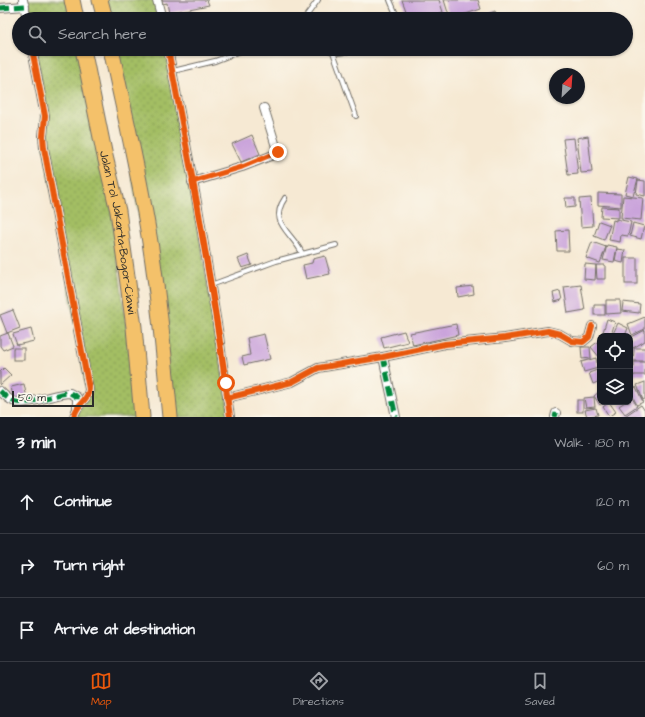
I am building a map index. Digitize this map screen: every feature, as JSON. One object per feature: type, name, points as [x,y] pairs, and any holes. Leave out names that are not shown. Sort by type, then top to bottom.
[{"type":"highway","points":[[72,0],[75,12]]},
{"type":"highway","points":[[100,0],[103,12]]},
{"type":"highway","name":"Jalan Tol Jakarta–Bogor–Ciawi","points":[[84,56],[104,152],[118,211],[137,355],[142,417]]},
{"type":"highway","points":[[112,56],[149,236],[170,417]]},
{"type":"highway","points":[[137,355],[138,417]]},
{"type":"street","points":[[157,0],[160,12]]},
{"type":"street","points":[[0,8],[24,3]]},
{"type":"street","points":[[33,56],[45,116],[43,136],[44,148],[89,389],[88,397],[77,408]]},
{"type":"street","points":[[169,56],[211,285],[230,417]]},
{"type":"street","points":[[192,182],[242,167],[278,152],[264,108]]},
{"type":"street","points":[[228,398],[292,382],[318,368],[383,357],[445,344],[505,338],[542,331],[553,332],[572,341],[583,342],[589,337],[592,326]]},
{"type":"street","points":[[383,357],[396,417]]},
{"type":"street","points":[[0,391],[9,399],[17,402],[41,400],[70,393],[77,397],[77,408],[74,417]]},
{"type":"lane","points":[[390,0],[395,12]]},
{"type":"lane","points":[[309,12],[316,1]]},
{"type":"lane","points":[[172,71],[214,61],[227,56]]},
{"type":"lane","points":[[334,56],[356,116]]},
{"type":"lane","points":[[285,198],[278,209],[279,221],[298,244],[302,254]]},
{"type":"lane","points":[[211,285],[264,265],[336,245]]},
{"type":"green space","points":[[24,0],[72,0],[75,12],[26,12]]},
{"type":"green space","points":[[100,0],[157,0],[160,12],[102,12]]},
{"type":"green space","points":[[34,56],[84,56],[104,152],[138,417],[74,417],[88,397],[43,141],[45,116]]},
{"type":"green space","points":[[111,56],[169,56],[230,417],[170,417],[165,365]]},
{"type":"building","points":[[162,0],[207,0],[209,5],[169,12],[167,3],[163,4]]},
{"type":"building","points":[[402,0],[439,0],[443,12],[406,12]]},
{"type":"building","points":[[444,0],[478,0],[481,9],[472,12],[448,12]]},
{"type":"building","points":[[252,135],[260,154],[241,162],[232,144]]},
{"type":"building","points":[[588,136],[592,172],[581,173],[577,138]]},
{"type":"building","points":[[574,138],[578,174],[568,175],[563,139]]},
{"type":"building","points":[[629,177],[638,179],[633,196],[625,194]]},
{"type":"building","points":[[638,180],[645,181],[645,196],[636,194]]},
{"type":"building","points":[[598,193],[621,194],[621,207],[598,205]]},
{"type":"building","points":[[623,196],[643,198],[641,220],[621,218]]},
{"type":"building","points":[[565,198],[575,198],[575,207],[566,208]]},
{"type":"building","points":[[591,198],[593,226],[581,227],[579,199]]},
{"type":"building","points":[[602,207],[619,208],[619,218],[601,217]]},
{"type":"building","points":[[616,219],[631,222],[628,236],[621,235],[620,242],[609,240],[613,220],[616,221]]},
{"type":"building","points":[[599,221],[610,225],[604,240],[594,236]]},
{"type":"building","points":[[633,223],[644,226],[641,239],[630,236]]},
{"type":"building","points":[[568,230],[569,251],[557,251],[556,231]]},
{"type":"building","points":[[592,242],[606,247],[600,263],[586,258]]},
{"type":"building","points":[[607,245],[617,247],[614,262],[603,260]]},
{"type":"building","points":[[617,249],[625,250],[623,263],[615,261]]},
{"type":"building","points":[[248,255],[252,265],[242,268],[238,259]]},
{"type":"building","points":[[325,256],[330,274],[306,279],[303,265],[312,263],[313,259]]},
{"type":"building","points":[[625,258],[637,258],[637,284],[625,284]]},
{"type":"building","points":[[585,264],[596,265],[595,280],[584,279]]},
{"type":"building","points":[[596,265],[605,265],[605,279],[597,279]]},
{"type":"building","points":[[581,285],[585,310],[568,313],[564,287]]},
{"type":"building","points":[[473,286],[474,294],[458,297],[457,288]]},
{"type":"building","points":[[560,291],[562,300],[555,302],[553,293]]},
{"type":"building","points":[[606,300],[620,300],[621,313],[606,314]]},
{"type":"building","points":[[623,302],[640,304],[639,313],[622,311]]},
{"type":"building","points":[[594,305],[605,305],[605,315],[594,315]]},
{"type":"building","points":[[13,310],[20,328],[7,333],[0,315]]},
{"type":"building","points":[[645,317],[645,329],[633,335],[628,324]]},
{"type":"building","points":[[607,319],[615,322],[612,333],[603,332]]},
{"type":"building","points":[[618,323],[628,328],[626,333],[613,333]]},
{"type":"building","points":[[456,324],[458,335],[413,345],[410,333]]},
{"type":"building","points":[[31,329],[34,341],[17,345],[13,334]]},
{"type":"building","points":[[645,330],[645,341],[633,348],[633,336]]},
{"type":"building","points":[[404,331],[408,342],[384,348],[381,337]]},
{"type":"building","points":[[8,333],[13,346],[3,350],[0,346],[0,336]]},
{"type":"building","points":[[264,334],[270,359],[244,365],[242,357],[250,355],[247,338]]},
{"type":"building","points":[[597,342],[597,354],[591,347]]},
{"type":"building","points":[[581,347],[590,347],[591,358],[582,359]]},
{"type":"building","points":[[13,348],[24,348],[24,360],[13,360]]},
{"type":"building","points":[[634,348],[645,348],[645,361],[633,361]]},
{"type":"building","points":[[596,358],[597,368],[584,372],[581,362]]},
{"type":"building","points":[[634,362],[645,362],[645,375],[633,376]]},
{"type":"building","points":[[4,368],[11,375],[0,385],[0,372]]},
{"type":"building","points":[[597,370],[597,382],[593,384],[589,373]]},
{"type":"building","points":[[645,382],[645,399],[643,400],[637,385]]},
{"type":"building","points":[[24,384],[27,398],[14,401],[11,387]]},
{"type":"building","points":[[636,387],[643,402],[637,405],[633,397],[633,389]]},
{"type":"building","points":[[597,394],[597,400],[594,396]]},
{"type":"building","points":[[594,397],[595,407],[586,408],[584,398]]},
{"type":"building","points":[[577,400],[583,400],[583,412],[577,412]]},
{"type":"building","points":[[633,400],[637,406],[625,414],[619,406],[633,405]]},
{"type":"building","points":[[605,405],[611,405],[616,412],[609,416],[603,407]]},
{"type":"building","points":[[641,405],[645,411],[645,417],[625,416]]},
{"type":"building","points":[[596,408],[598,415],[587,417],[585,410]]},
{"type":"marked path","points":[[0,8],[25,6]]},
{"type":"marked path","points":[[383,357],[396,417]]},
{"type":"marked path","points":[[0,391],[9,399],[19,402],[33,401],[70,393],[77,397],[77,408]]},
{"type":"marked path","points":[[555,417],[556,413]]},
{"type":"cycle path","points":[[33,56],[45,116],[43,136],[44,148],[89,389],[87,396],[77,409],[74,417]]},
{"type":"cycle path","points":[[169,56],[198,208],[219,336],[230,417]]},
{"type":"cycle path","points":[[227,398],[292,382],[318,368],[383,357],[445,344],[505,338],[548,331],[560,334],[572,341],[583,342],[589,337],[592,326]]},
{"type":"route","points":[[226,383],[198,208],[192,182],[242,167],[278,152]]}]
